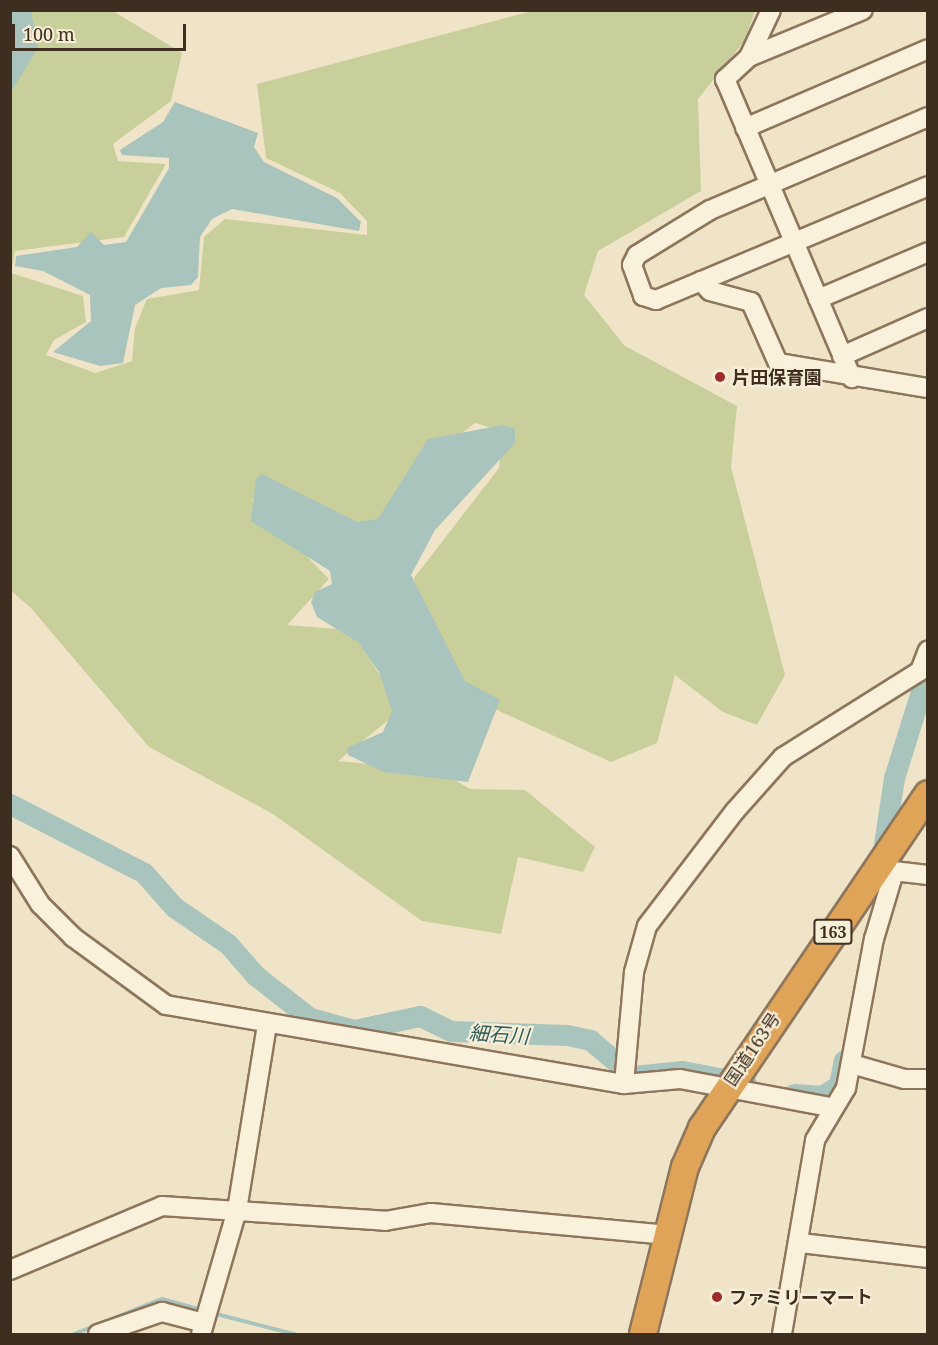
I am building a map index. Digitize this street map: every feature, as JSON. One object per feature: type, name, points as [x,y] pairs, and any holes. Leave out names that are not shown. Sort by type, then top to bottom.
[{"type":"highway","name":"国道163号","points":[[643,1335],[685,1167],[732,1077],[886,870],[927,794]]},
{"type":"street","points":[[749,57],[771,10]]},
{"type":"street","points":[[852,378],[725,79],[749,57],[863,10]]},
{"type":"street","points":[[746,128],[927,49]]},
{"type":"street","points":[[926,122],[770,185],[678,227],[662,244],[637,255],[632,265],[643,296],[656,300],[927,186]]},
{"type":"street","points":[[818,299],[927,252]]},
{"type":"street","points":[[701,281],[710,291],[751,302],[778,363],[852,378],[927,388]]},
{"type":"street","points":[[842,356],[927,318]]},
{"type":"street","points":[[625,1076],[634,972],[647,927],[735,811],[783,757],[920,671],[927,650]]},
{"type":"street","points":[[10,856],[40,904],[121,977],[166,1005],[267,1024],[625,1076],[662,1079],[732,1077],[830,1107]]},
{"type":"street","points":[[782,1335],[801,1243],[816,1140],[830,1107],[846,1088],[886,870],[927,875]]},
{"type":"street","points":[[98,1335],[162,1312],[205,1320],[237,1210],[267,1024]]},
{"type":"street","points":[[852,1064],[904,1079],[927,1079]]},
{"type":"street","points":[[10,1270],[162,1206],[385,1221],[431,1213],[667,1235]]},
{"type":"street","points":[[801,1243],[927,1258]]},
{"type":"green space","points":[[10,11],[113,11],[182,53],[171,101],[113,144],[118,161],[166,164],[124,237],[15,251],[11,273],[83,296],[86,322],[54,340],[46,355],[95,373],[132,361],[135,328],[147,299],[199,290],[204,237],[225,219],[367,235],[367,221],[340,193],[266,158],[257,84],[532,11],[755,11],[745,40],[698,99],[701,191],[598,251],[584,295],[625,346],[737,406],[731,467],[785,675],[757,725],[723,712],[675,675],[657,743],[611,762],[464,695],[425,632],[414,578],[499,468],[501,449],[495,429],[475,423],[428,460],[377,536],[251,499],[329,579],[287,625],[351,630],[383,680],[396,714],[338,761],[440,771],[470,789],[525,790],[595,847],[583,872],[518,857],[501,934],[422,921],[273,814],[149,747],[30,607],[11,591]]},
{"type":"water","points":[[11,10],[31,11],[38,48],[11,92]]},
{"type":"water","points":[[175,102],[258,133],[254,147],[264,162],[337,198],[361,222],[359,231],[232,209],[212,219],[200,237],[198,277],[191,285],[161,288],[135,305],[123,363],[100,366],[53,352],[91,321],[90,295],[43,271],[15,266],[16,256],[77,247],[91,232],[104,245],[126,242],[169,168],[169,158],[122,155],[120,150],[163,122]]},
{"type":"water","points":[[503,425],[515,429],[515,443],[435,530],[411,575],[465,681],[500,700],[468,782],[384,772],[348,755],[347,748],[383,732],[392,711],[379,672],[358,642],[317,617],[311,602],[315,592],[332,584],[330,571],[251,521],[256,479],[262,474],[357,522],[378,519],[428,439]]},
{"type":"waterway","name":"細石川","points":[[884,844],[894,778],[928,669]]},
{"type":"waterway","name":"細石川","points":[[10,804],[144,873],[174,907],[228,944],[256,976],[310,1018],[354,1030],[420,1016],[451,1031],[567,1035],[590,1040],[633,1076],[682,1071],[746,1083]]},
{"type":"waterway","name":"細石川","points":[[794,1094],[822,1096],[839,1085],[844,1060]]},
{"type":"waterway","points":[[74,1334],[162,1299],[202,1310]]},
{"type":"waterway","points":[[212,1313],[294,1334]]},
{"type":"place","name":"片田保育園","points":[[720,377]]},
{"type":"place","name":"ファミリーマート","points":[[717,1297]]}]
